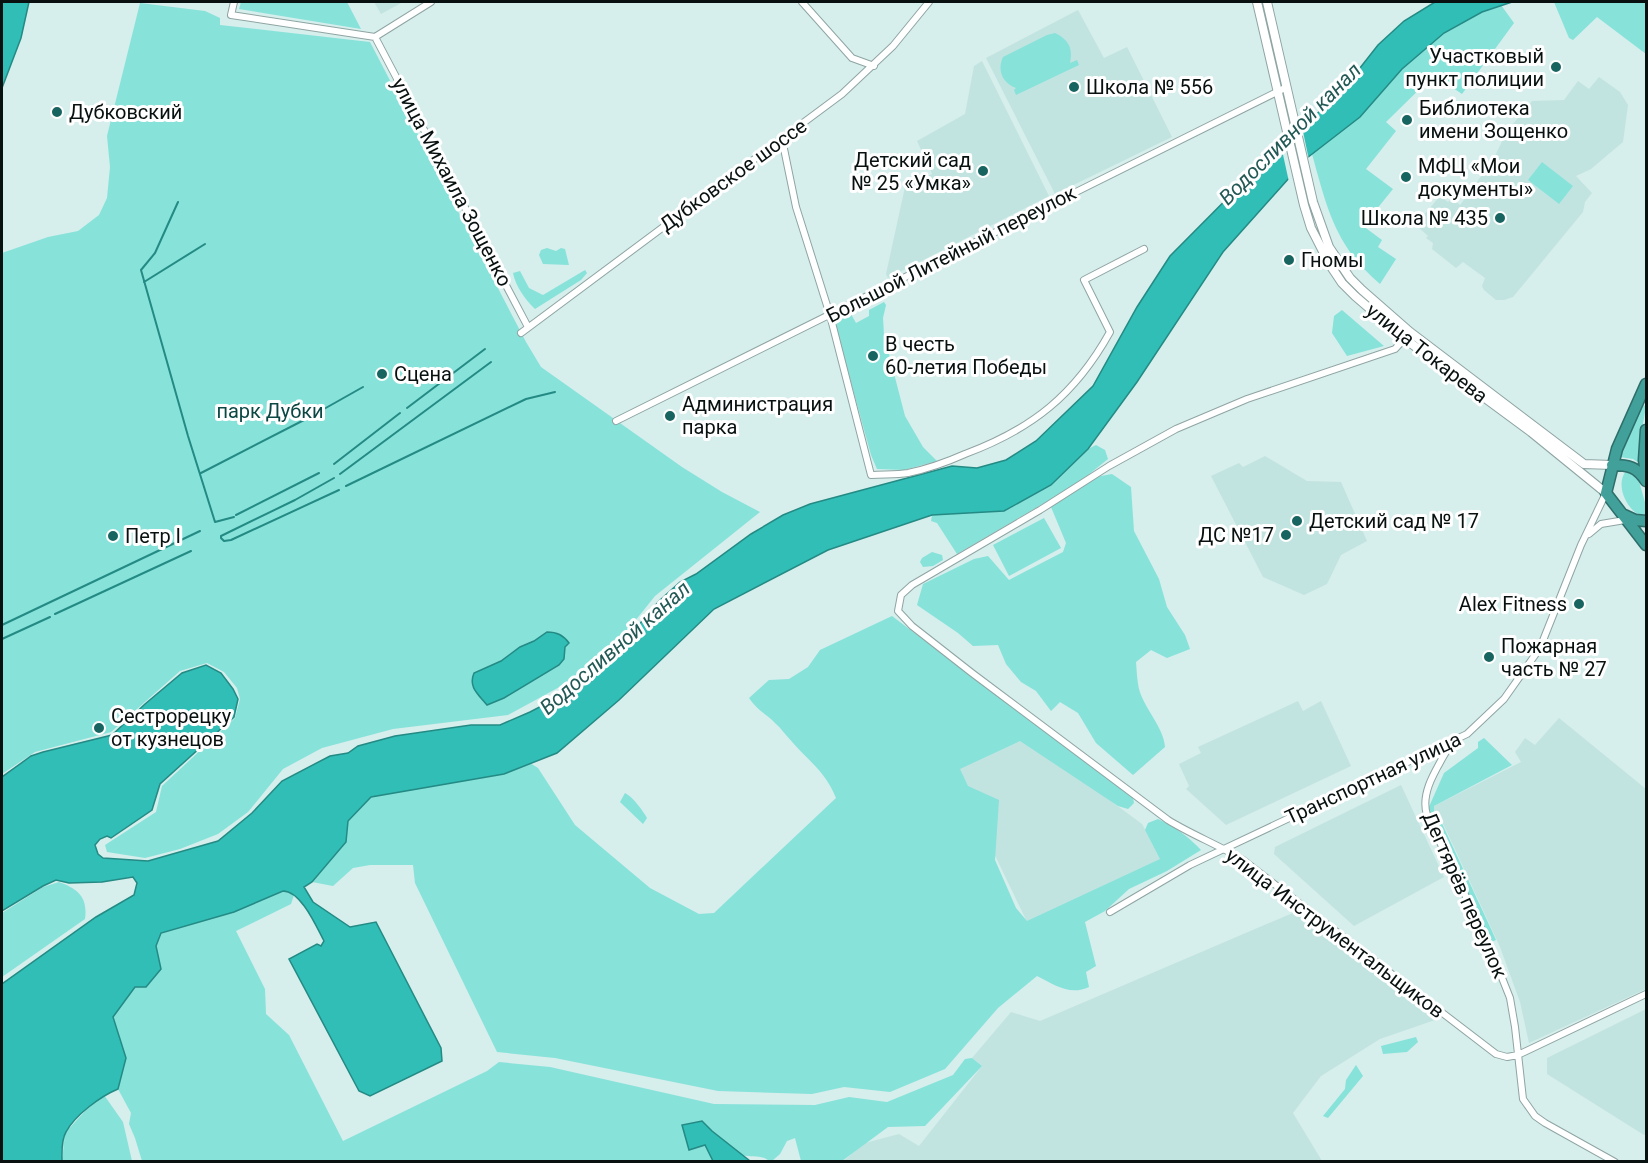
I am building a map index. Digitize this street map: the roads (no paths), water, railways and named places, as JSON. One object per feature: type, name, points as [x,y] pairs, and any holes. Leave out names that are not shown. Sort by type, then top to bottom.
[{"type":"highway","points":[[1647,384],[1612,465],[1606,493],[1647,545]]},
{"type":"highway","points":[[1647,429],[1644,460],[1647,474]]},
{"type":"highway","points":[[1612,465],[1633,467],[1647,481]]},
{"type":"highway","points":[[1622,516],[1647,521]]},
{"type":"main road","points":[[1257,2],[1282,89]]},
{"type":"main road","points":[[1267,2],[1282,89]]},
{"type":"main road","name":"улица Токарева","points":[[1282,89],[1295,124],[1313,202],[1329,247],[1350,278],[1408,335],[1606,493]]},
{"type":"main road","name":"улица Токарева","points":[[1282,89],[1287,130],[1311,228],[1342,283],[1355,296],[1584,464],[1612,465]]},
{"type":"street","points":[[234,2],[231,15],[375,37],[431,2]]},
{"type":"street","points":[[802,2],[852,58],[874,66]]},
{"type":"street","name":"Дубковское шоссе","points":[[521,333],[842,94],[874,66],[929,2]]},
{"type":"street","name":"улица Михаила Зощенко","points":[[375,37],[528,327]]},
{"type":"street","name":"Большой Литейный переулок","points":[[616,421],[1282,89]]},
{"type":"street","points":[[782,139],[796,207],[830,315],[871,475],[906,473],[944,463],[989,446],[1023,428],[1042,414],[1081,377],[1096,358],[1110,332],[1084,280],[1144,249]]},
{"type":"street","name":"улица Инструментальщиков","points":[[1408,335],[1395,349],[1247,399],[1176,429],[1109,466],[1040,510],[912,585],[901,595],[898,610],[920,633],[1168,820],[1224,848],[1276,885],[1496,1054],[1507,1057],[1518,1055]]},
{"type":"street","name":"Транспортная улица","points":[[1110,912],[1190,865],[1224,848],[1467,734],[1496,707],[1514,686],[1540,648],[1582,541],[1606,493]]},
{"type":"street","points":[[1582,541],[1601,524],[1622,516]]},
{"type":"street","name":"Дегтярёв переулок","points":[[1453,741],[1426,791],[1424,805],[1489,945],[1510,998],[1518,1055]]},
{"type":"street","points":[[1615,1161],[1535,1116],[1523,1099],[1518,1055],[1647,994]]},
{"type":"waterway","points":[[178,202],[155,253],[141,270],[215,522],[234,517]]},
{"type":"waterway","points":[[144,282],[205,244]]},
{"type":"waterway","points":[[407,408],[485,349]]},
{"type":"waterway","points":[[340,474],[491,362]]},
{"type":"waterway","points":[[308,418],[363,387]]},
{"type":"waterway","points":[[346,486],[526,399],[555,392]]},
{"type":"waterway","points":[[334,464],[400,413]]},
{"type":"waterway","points":[[201,473],[304,420]]},
{"type":"waterway","points":[[236,515],[319,473]]},
{"type":"waterway","points":[[334,478],[221,538],[224,541],[231,540],[339,490]]},
{"type":"waterway","points":[[2,625],[200,531]]},
{"type":"waterway","points":[[55,614],[191,551]]},
{"type":"waterway","points":[[2,639],[50,617]]},
{"type":"place","name":"Участковый пункт полиции","points":[[1556,67]]},
{"type":"place","name":"Школа № 556","points":[[1074,87]]},
{"type":"place","name":"Дубковский","points":[[57,112]]},
{"type":"place","name":"Библиотека имени Зощенко","points":[[1407,120]]},
{"type":"place","name":"Детский сад № 25 «Умка»","points":[[983,171]]},
{"type":"place","name":"МФЦ «Мои документы»","points":[[1406,177]]},
{"type":"place","name":"Школа № 435","points":[[1500,218]]},
{"type":"place","name":"Гномы","points":[[1289,260]]},
{"type":"place","name":"В честь 60-летия Победы","points":[[873,356]]},
{"type":"place","name":"Сцена","points":[[382,374]]},
{"type":"place","name":"Администрация парка","points":[[670,416]]},
{"type":"place","name":"Детский сад № 17","points":[[1297,521]]},
{"type":"place","name":"ДС №17","points":[[1286,535]]},
{"type":"place","name":"Петр I","points":[[113,536]]},
{"type":"place","name":"Alex Fitness","points":[[1579,604]]},
{"type":"place","name":"Пожарная часть № 27","points":[[1489,657]]},
{"type":"place","name":"Сестрорецку от кузнецов","points":[[99,728]]},
{"type":"water label","name":"Водосливной канал","points":[[1290,134]]},
{"type":"water label","name":"Водосливной канал","points":[[615,648]]},
{"type":"park label","name":"парк Дубки","points":[[270,411]]}]
